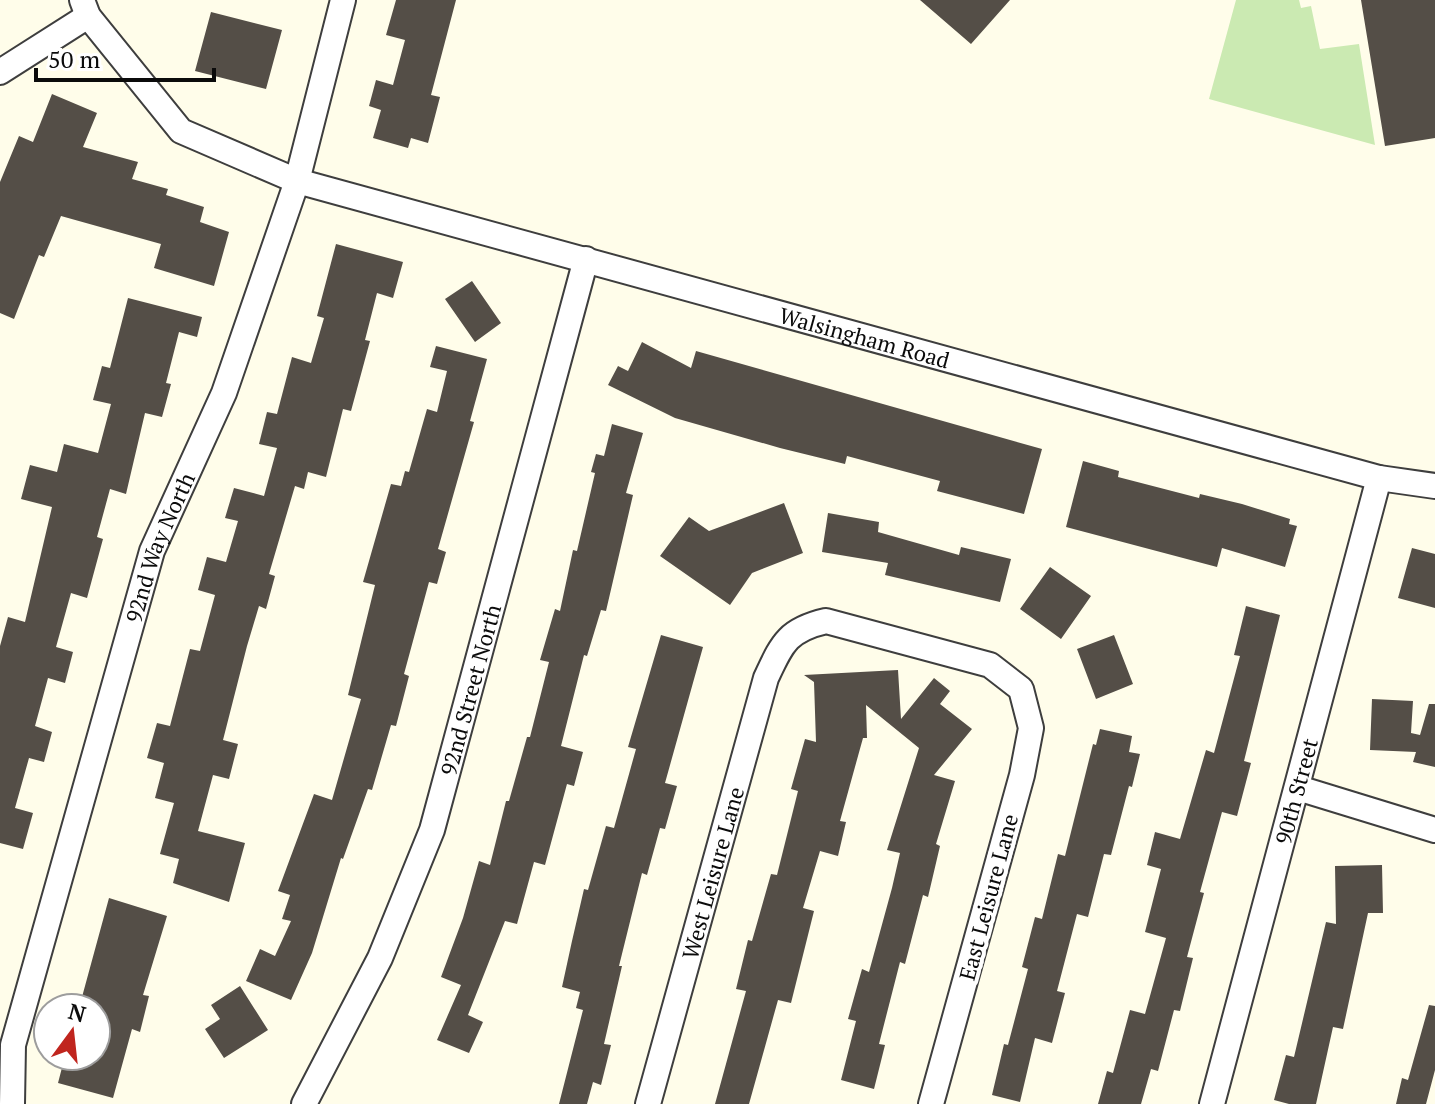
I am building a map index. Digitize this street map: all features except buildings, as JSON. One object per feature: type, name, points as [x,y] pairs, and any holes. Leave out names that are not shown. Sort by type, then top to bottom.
[{"type":"street","name":"92nd Way North","points":[[12,1104],[13,1045],[152,551],[224,393],[297,181],[343,0]]},
{"type":"street","name":"Walsingham Road","points":[[85,8],[181,131],[297,181],[1379,478],[1435,486]]},
{"type":"street","points":[[0,72],[85,8]]},
{"type":"street","name":"92nd Street North","points":[[304,1104],[380,958],[432,830],[586,259]]},
{"type":"street","name":"90th Street","points":[[1212,1104],[1379,478]]},
{"type":"street","name":"East Leisure Lane","points":[[783,642],[803,626],[826,621],[990,665],[1021,689],[1031,728],[1022,775],[931,1104]]},
{"type":"street","name":"West Leisure Lane","points":[[648,1104],[766,678],[783,642]]},
{"type":"street","points":[[1298,788],[1435,830]]},
{"type":"green space","points":[[1236,0],[1299,0],[1301,8],[1311,6],[1320,49],[1359,44],[1375,145],[1209,99]]}]
